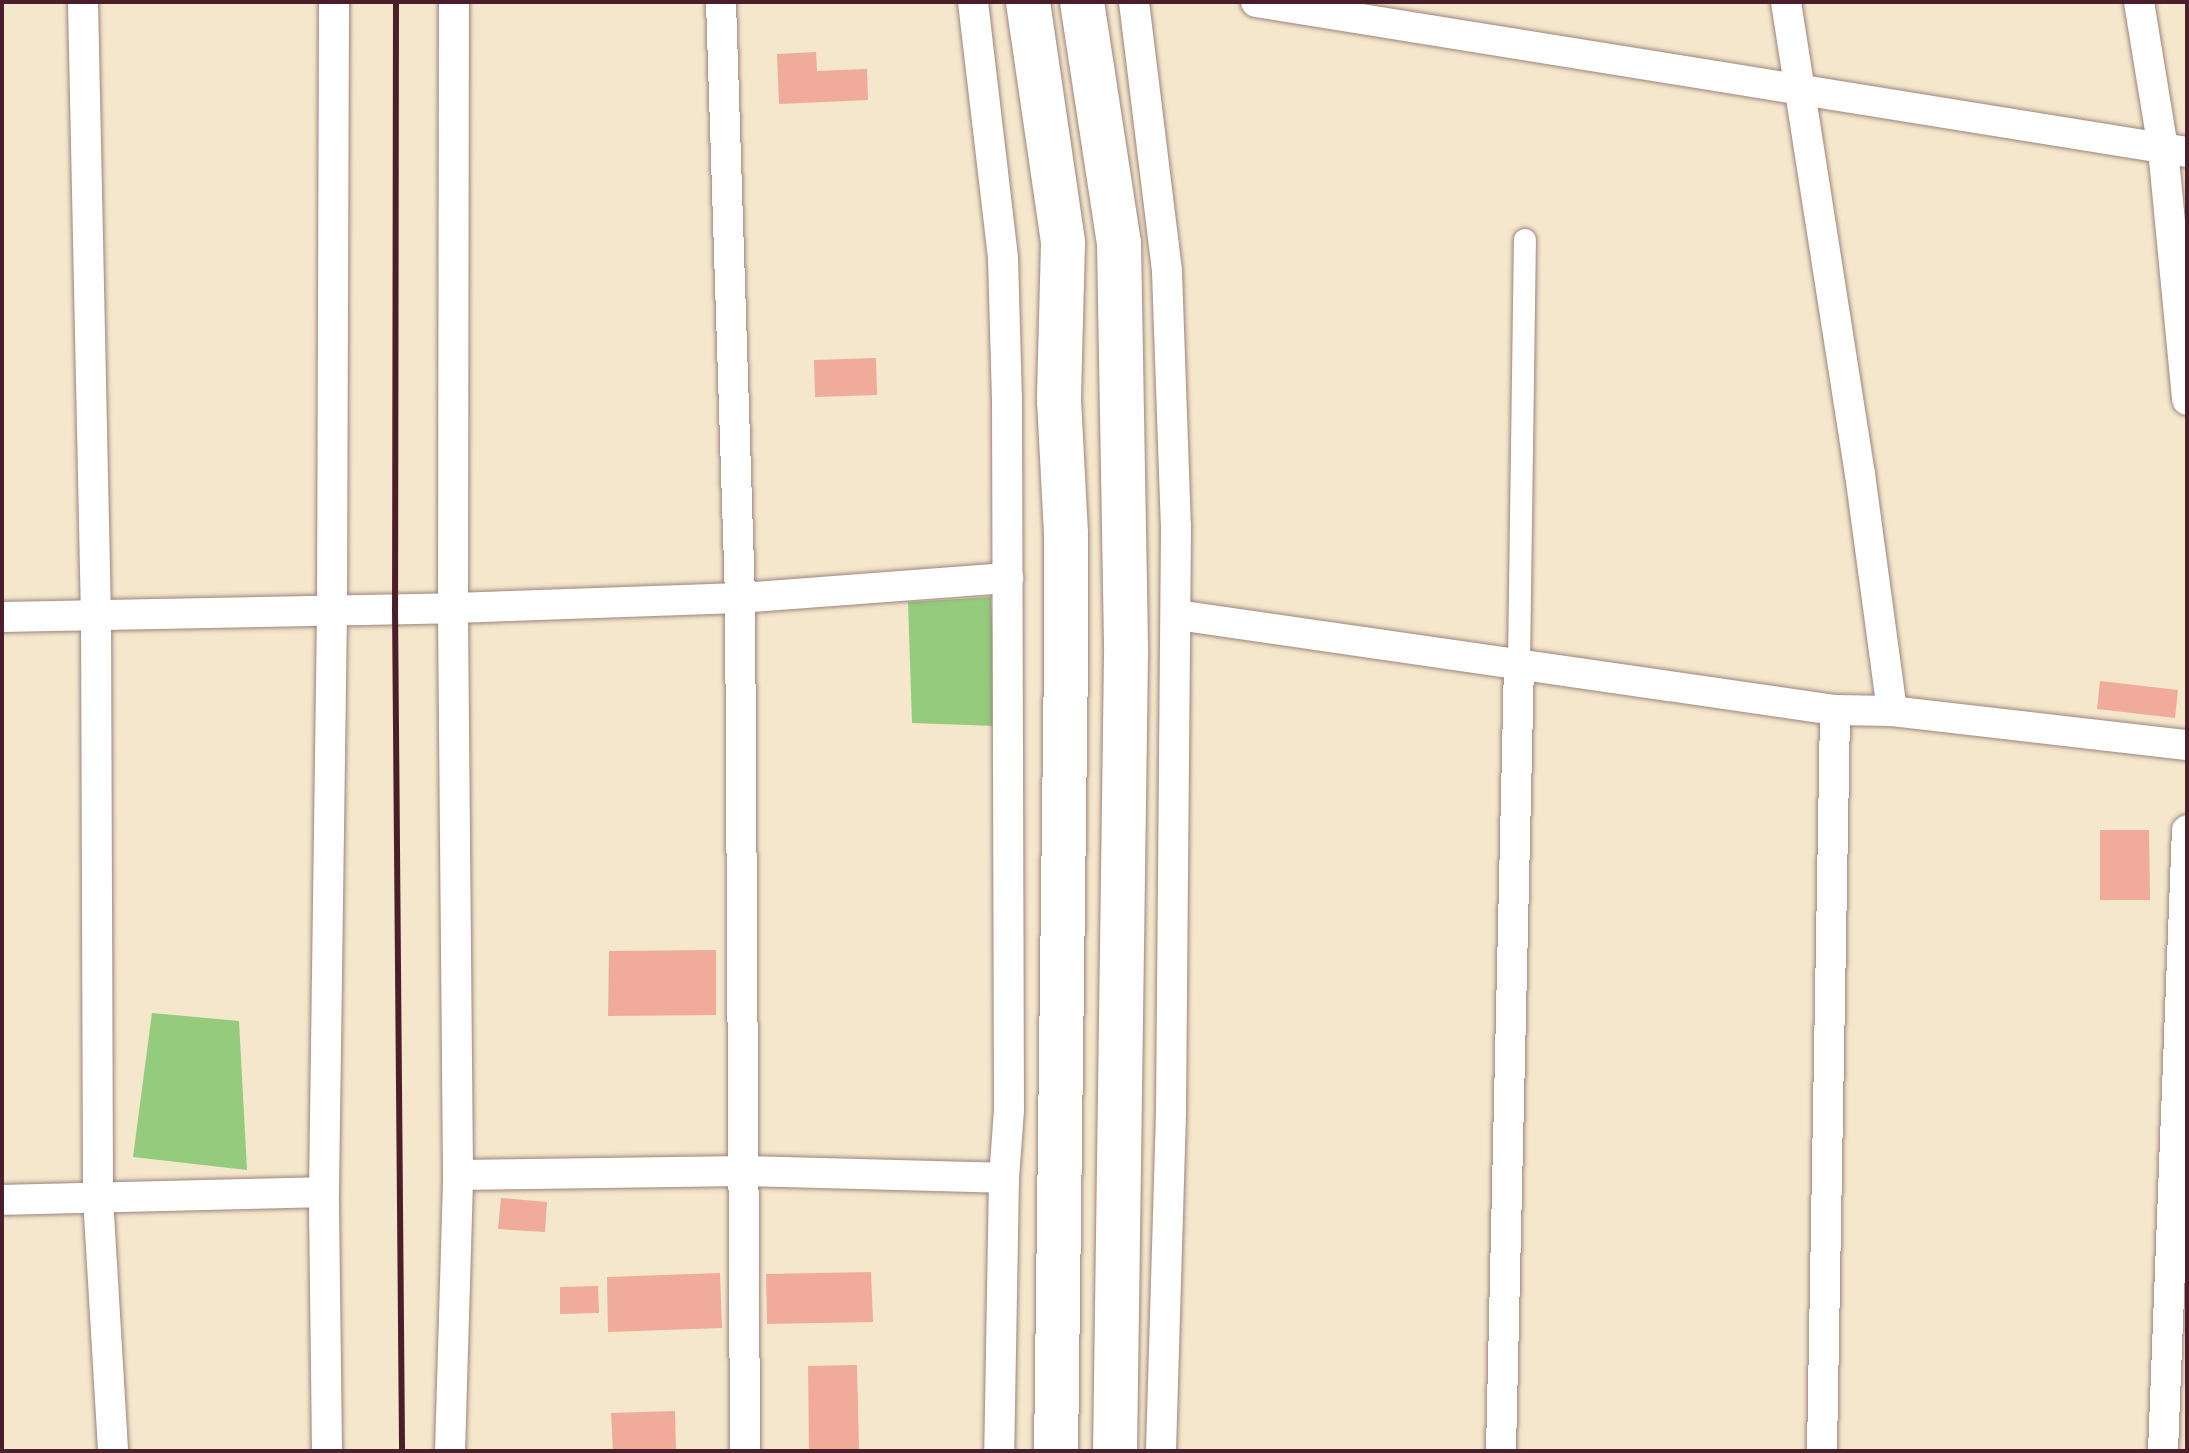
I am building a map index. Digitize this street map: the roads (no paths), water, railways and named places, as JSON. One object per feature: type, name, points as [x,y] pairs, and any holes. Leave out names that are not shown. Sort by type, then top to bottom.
[{"type":"highway","points":[[1028,2],[1063,243],[1059,400],[1066,534],[1066,659],[1056,1451]]},
{"type":"highway","points":[[1082,2],[1119,243],[1126,656],[1115,1451]]},
{"type":"street","points":[[83,2],[96,615],[98,1197],[113,1451]]},
{"type":"street","points":[[327,1451],[324,1192],[332,610],[334,2]]},
{"type":"street","points":[[450,1451],[458,1175],[453,608],[454,2]]},
{"type":"street","points":[[721,2],[740,598],[745,1451]]},
{"type":"street","points":[[973,2],[1003,258],[1008,578],[1009,1110],[1004,1178],[999,1451]]},
{"type":"street","points":[[1134,2],[1167,272],[1177,615],[1171,1113],[1161,1451]]},
{"type":"street","points":[[1256,2],[2175,151]]},
{"type":"street","points":[[1786,2],[1860,474],[1892,711]]},
{"type":"street","points":[[2139,2],[2175,151],[2187,400]]},
{"type":"street","points":[[1501,1451],[1525,240]]},
{"type":"street","points":[[2,617],[453,608],[740,598],[1008,578]]},
{"type":"street","points":[[1177,615],[1835,710],[1892,711],[2187,745]]},
{"type":"street","points":[[1822,1451],[1835,710]]},
{"type":"street","points":[[2163,1451],[2187,830]]},
{"type":"street","points":[[458,1175],[745,1171],[1004,1178]]},
{"type":"street","points":[[2,1200],[324,1192]]},
{"type":"railway","points":[[396,2],[395,609],[402,1451]]}]
